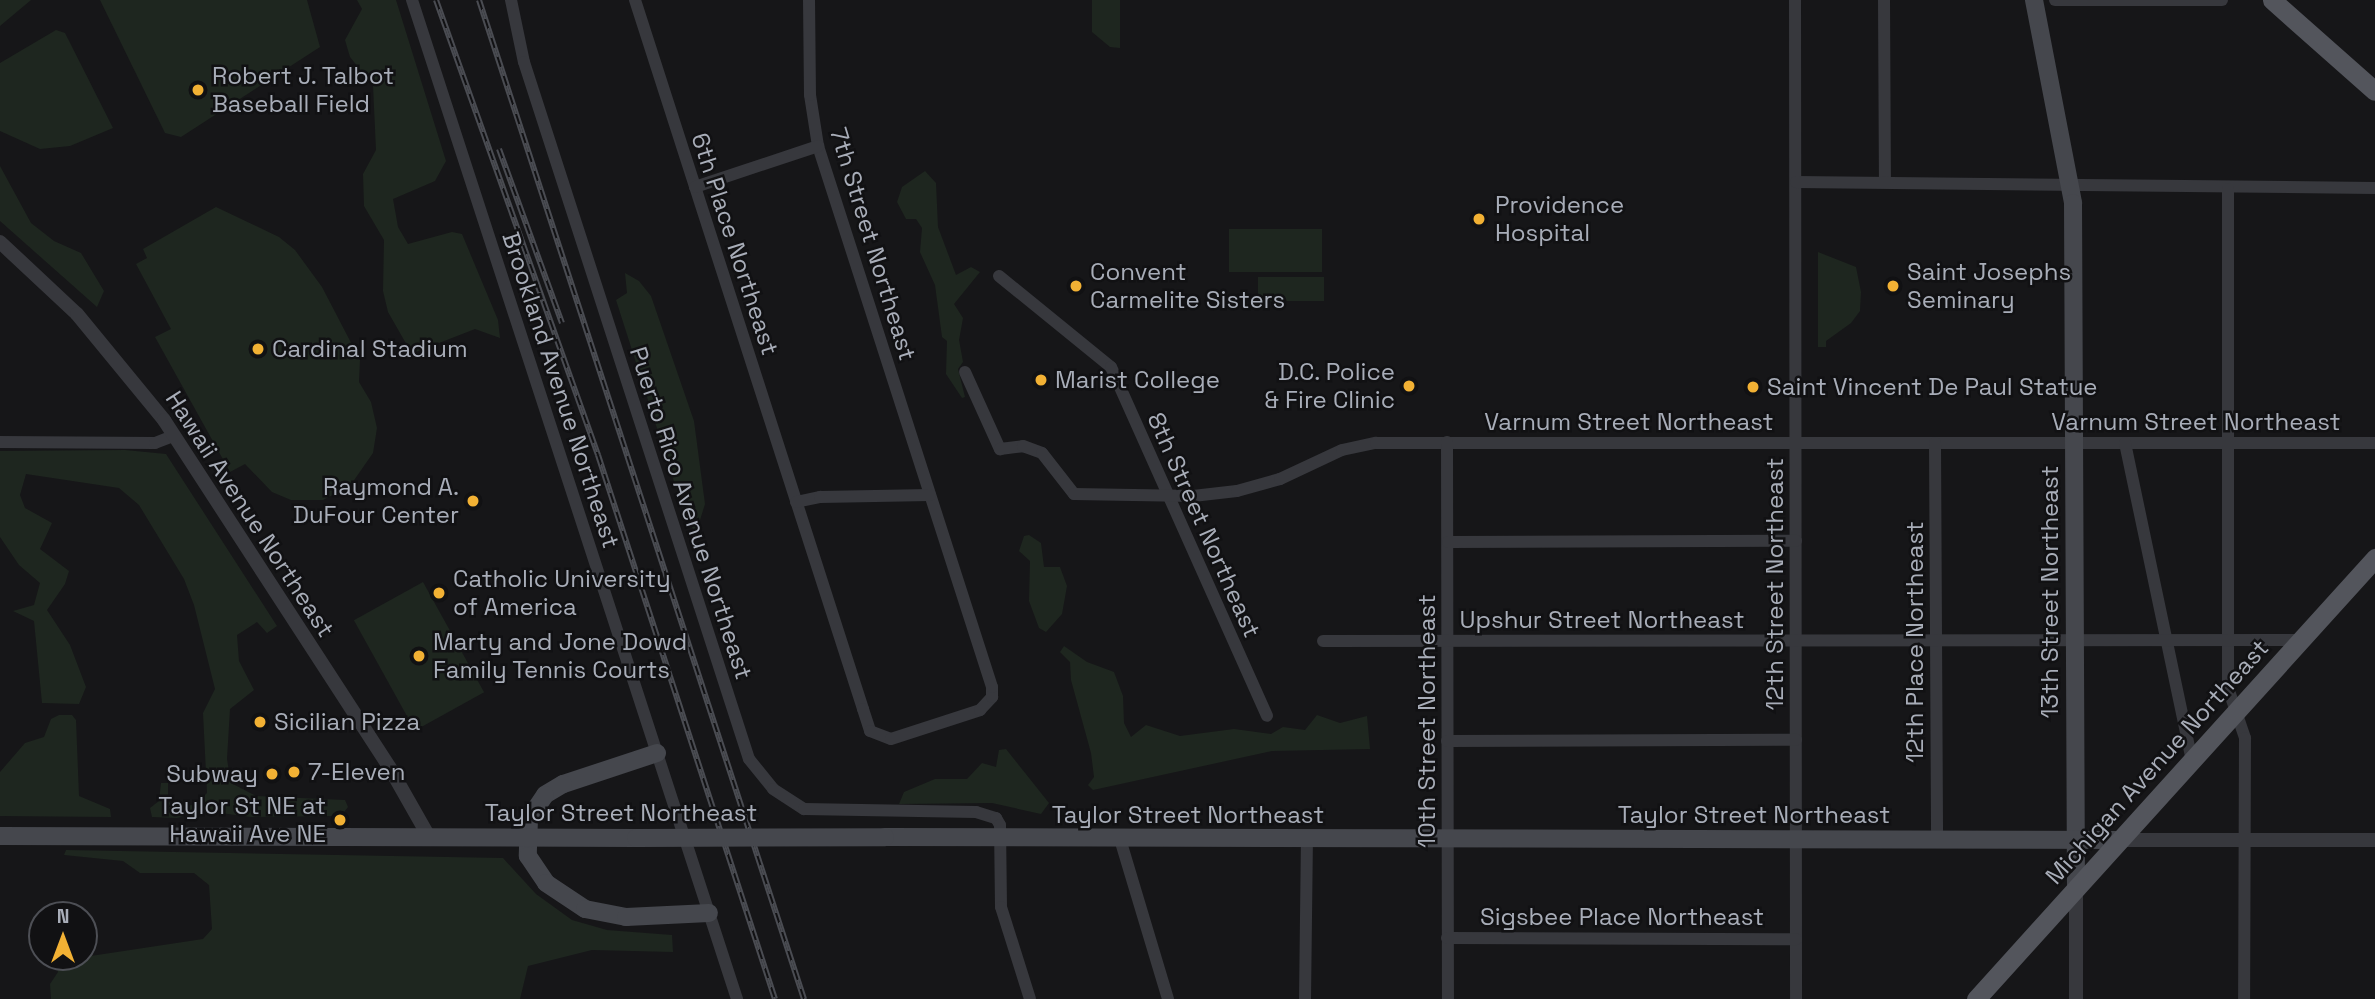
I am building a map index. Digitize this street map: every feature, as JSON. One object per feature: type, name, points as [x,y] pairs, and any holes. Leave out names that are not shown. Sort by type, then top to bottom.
[{"type":"main road","name":"13th Street Northeast","points":[[2034,0],[2071,186],[2076,887]]},
{"type":"main road","points":[[2272,0],[2375,91]]},
{"type":"main road","name":"Michigan Avenue Northeast","points":[[1976,999],[2375,558]]},
{"type":"main road","points":[[657,753],[551,791],[536,806],[526,838],[535,872],[558,894],[585,909],[626,917],[709,913]]},
{"type":"main road","name":"Taylor Street Northeast","points":[[0,836],[2120,840]]},
{"type":"street","name":"Brookland Avenue Northeast","points":[[412,0],[737,999]]},
{"type":"street","name":"Puerto Rico Avenue Northeast","points":[[511,0],[524,62],[749,759],[773,789],[804,808],[987,813],[1000,825],[1000,839]]},
{"type":"street","name":"6th Place Northeast","points":[[635,0],[796,502]]},
{"type":"street","name":"7th Street Northeast","points":[[796,502],[870,731],[891,739],[980,709],[992,696],[818,146],[810,100],[809,0]]},
{"type":"street","name":"12th Street Northeast","points":[[1795,0],[1796,999]]},
{"type":"street","points":[[1884,0],[1885,181]]},
{"type":"street","points":[[2055,0],[2222,0]]},
{"type":"street","points":[[695,187],[818,146]]},
{"type":"street","points":[[1796,182],[1885,181],[2228,189],[2375,188]]},
{"type":"street","points":[[2228,189],[2228,688],[2245,738],[2244,999]]},
{"type":"street","name":"Hawaii Avenue Northeast","points":[[0,242],[91,329],[173,436],[391,770],[429,836]]},
{"type":"street","name":"8th Street Northeast","points":[[999,276],[1106,360],[1267,716]]},
{"type":"street","name":"Varnum Street Northeast","points":[[965,372],[1000,449],[1023,446],[1042,453],[1056,465],[1070,493],[1215,494],[1254,487],[1366,444],[2375,443]]},
{"type":"street","points":[[0,442],[155,443],[173,436]]},
{"type":"street","name":"10th Street Northeast","points":[[1447,442],[1448,999]]},
{"type":"street","name":"12th Place Northeast","points":[[1935,443],[1937,840]]},
{"type":"street","points":[[2125,443],[2192,761]]},
{"type":"street","points":[[796,502],[820,497],[930,495]]},
{"type":"street","points":[[1448,542],[1796,541]]},
{"type":"street","name":"Upshur Street Northeast","points":[[1324,641],[2301,640]]},
{"type":"street","points":[[1447,741],[1796,740]]},
{"type":"street","points":[[1000,839],[1000,907],[1030,999]]},
{"type":"street","points":[[1120,839],[1168,999]]},
{"type":"street","points":[[1305,999],[1307,839]]},
{"type":"street","name":"Taylor Street Northeast","points":[[2120,840],[2375,839]]},
{"type":"street","name":"13th Street Northeast","points":[[2076,887],[2076,999]]},
{"type":"street","name":"Sigsbee Place Northeast","points":[[1447,938],[1796,939]]},
{"type":"shaded area","points":[[0,0],[31,0],[0,26]]},
{"type":"shaded area","name":"Robert J. Talbot Baseball Field","points":[[100,0],[307,0],[320,47],[181,137],[165,133]]},
{"type":"shaded area","points":[[357,0],[396,0],[446,161],[435,181],[393,199],[398,227],[408,244],[452,232],[462,234],[498,320],[500,338],[475,329],[416,352],[408,347],[388,312],[383,291],[384,240],[364,206],[363,174],[376,150],[373,86],[350,57],[345,40],[362,9]]},
{"type":"shaded area","points":[[1092,0],[1120,0],[1120,48],[1110,47],[1092,32]]},
{"type":"shaded area","points":[[56,30],[65,33],[113,128],[70,146],[40,149],[0,131],[0,63]]},
{"type":"shaded area","points":[[0,166],[31,223],[54,241],[81,253],[104,291],[97,307],[0,221]]},
{"type":"shaded area","points":[[925,171],[936,183],[938,227],[956,275],[971,267],[980,272],[954,304],[963,318],[959,340],[963,362],[958,369],[965,397],[962,398],[946,374],[947,341],[942,337],[935,285],[920,252],[922,228],[916,219],[906,219],[897,202],[902,187]]},
{"type":"shaded area","name":"Cardinal Stadium","points":[[216,207],[279,237],[295,250],[322,287],[360,360],[359,382],[371,402],[377,428],[373,453],[350,486],[323,500],[291,500],[272,492],[245,464],[230,472],[155,337],[171,329],[136,264],[147,258],[143,249]]},
{"type":"shaded area","points":[[1229,229],[1322,229],[1322,272],[1229,272]]},
{"type":"shaded area","points":[[1818,252],[1856,267],[1861,292],[1860,311],[1851,323],[1826,341],[1826,347],[1818,347]]},
{"type":"shaded area","points":[[625,273],[639,281],[651,296],[694,421],[705,504],[696,533],[686,519],[616,300],[627,293]]},
{"type":"shaded area","points":[[1258,277],[1324,277],[1324,301],[1258,301]]},
{"type":"shaded area","points":[[125,450],[166,454],[277,626],[267,633],[257,622],[237,635],[239,661],[254,690],[230,709],[227,759],[231,783],[256,796],[345,800],[348,807],[341,816],[251,817],[205,811],[177,818],[152,817],[150,808],[159,801],[161,783],[168,783],[168,801],[173,806],[195,805],[207,793],[203,713],[215,689],[194,605],[184,579],[139,505],[119,488],[26,474],[20,495],[25,508],[52,523],[40,549],[69,571],[65,584],[47,610],[70,645],[86,687],[79,704],[42,703],[34,621],[13,611],[34,605],[40,583],[19,565],[0,537],[0,451]]},
{"type":"shaded area","points":[[1029,535],[1041,543],[1044,567],[1060,567],[1067,586],[1062,614],[1046,632],[1039,628],[1029,601],[1030,561],[1019,551],[1024,536]]},
{"type":"shaded area","name":"Marty and Jone Dowd Family Tennis Courts","points":[[423,582],[484,692],[415,731],[354,620]]},
{"type":"shaded area","points":[[1064,646],[1087,662],[1114,672],[1123,696],[1124,723],[1131,737],[1146,725],[1180,736],[1234,729],[1271,734],[1283,727],[1305,730],[1317,715],[1340,723],[1367,716],[1370,749],[1272,751],[1093,790],[1088,785],[1094,777],[1091,753],[1071,680],[1070,662],[1060,652]]},
{"type":"shaded area","points":[[59,715],[72,715],[76,720],[79,796],[110,809],[111,817],[0,816],[0,772],[25,743],[44,737],[51,719]]},
{"type":"shaded area","points":[[1006,749],[1049,803],[1041,814],[992,803],[899,804],[904,792],[935,779],[967,779],[982,763],[996,767],[999,750]]},
{"type":"shaded area","points":[[66,850],[503,858],[536,894],[572,920],[607,930],[672,935],[673,952],[592,950],[528,966],[520,999],[51,999],[50,984],[58,971],[98,971],[98,955],[203,939],[212,929],[209,885],[194,873],[140,873],[123,861],[64,855]]},
{"type":"railway","points":[[436,0],[598,455],[775,999]]},
{"type":"railway","points":[[479,0],[804,999]]},
{"type":"railway","points":[[499,149],[562,323]]},
{"type":"place","name":"Robert J. Talbot Baseball Field","points":[[198,90]]},
{"type":"place","name":"Providence Hospital","points":[[1479,219]]},
{"type":"place","name":"Convent Carmelite Sisters","points":[[1076,286]]},
{"type":"place","name":"Saint Josephs Seminary","points":[[1893,286]]},
{"type":"place","name":"Cardinal Stadium","points":[[258,349]]},
{"type":"place","name":"Marist College","points":[[1041,380]]},
{"type":"place","name":"D.C. Police & Fire Clinic","points":[[1409,386]]},
{"type":"place","name":"Saint Vincent De Paul Statue","points":[[1753,387]]},
{"type":"place","name":"Raymond A. DuFour Center","points":[[473,501]]},
{"type":"place","name":"Catholic University of America","points":[[439,593]]},
{"type":"place","name":"Marty and Jone Dowd Family Tennis Courts","points":[[419,656]]},
{"type":"place","name":"Sicilian Pizza","points":[[260,722]]},
{"type":"place","name":"7-Eleven","points":[[294,772]]},
{"type":"place","name":"Subway","points":[[272,774]]},
{"type":"place","name":"Taylor St NE at Hawaii Ave NE","points":[[340,820]]}]
